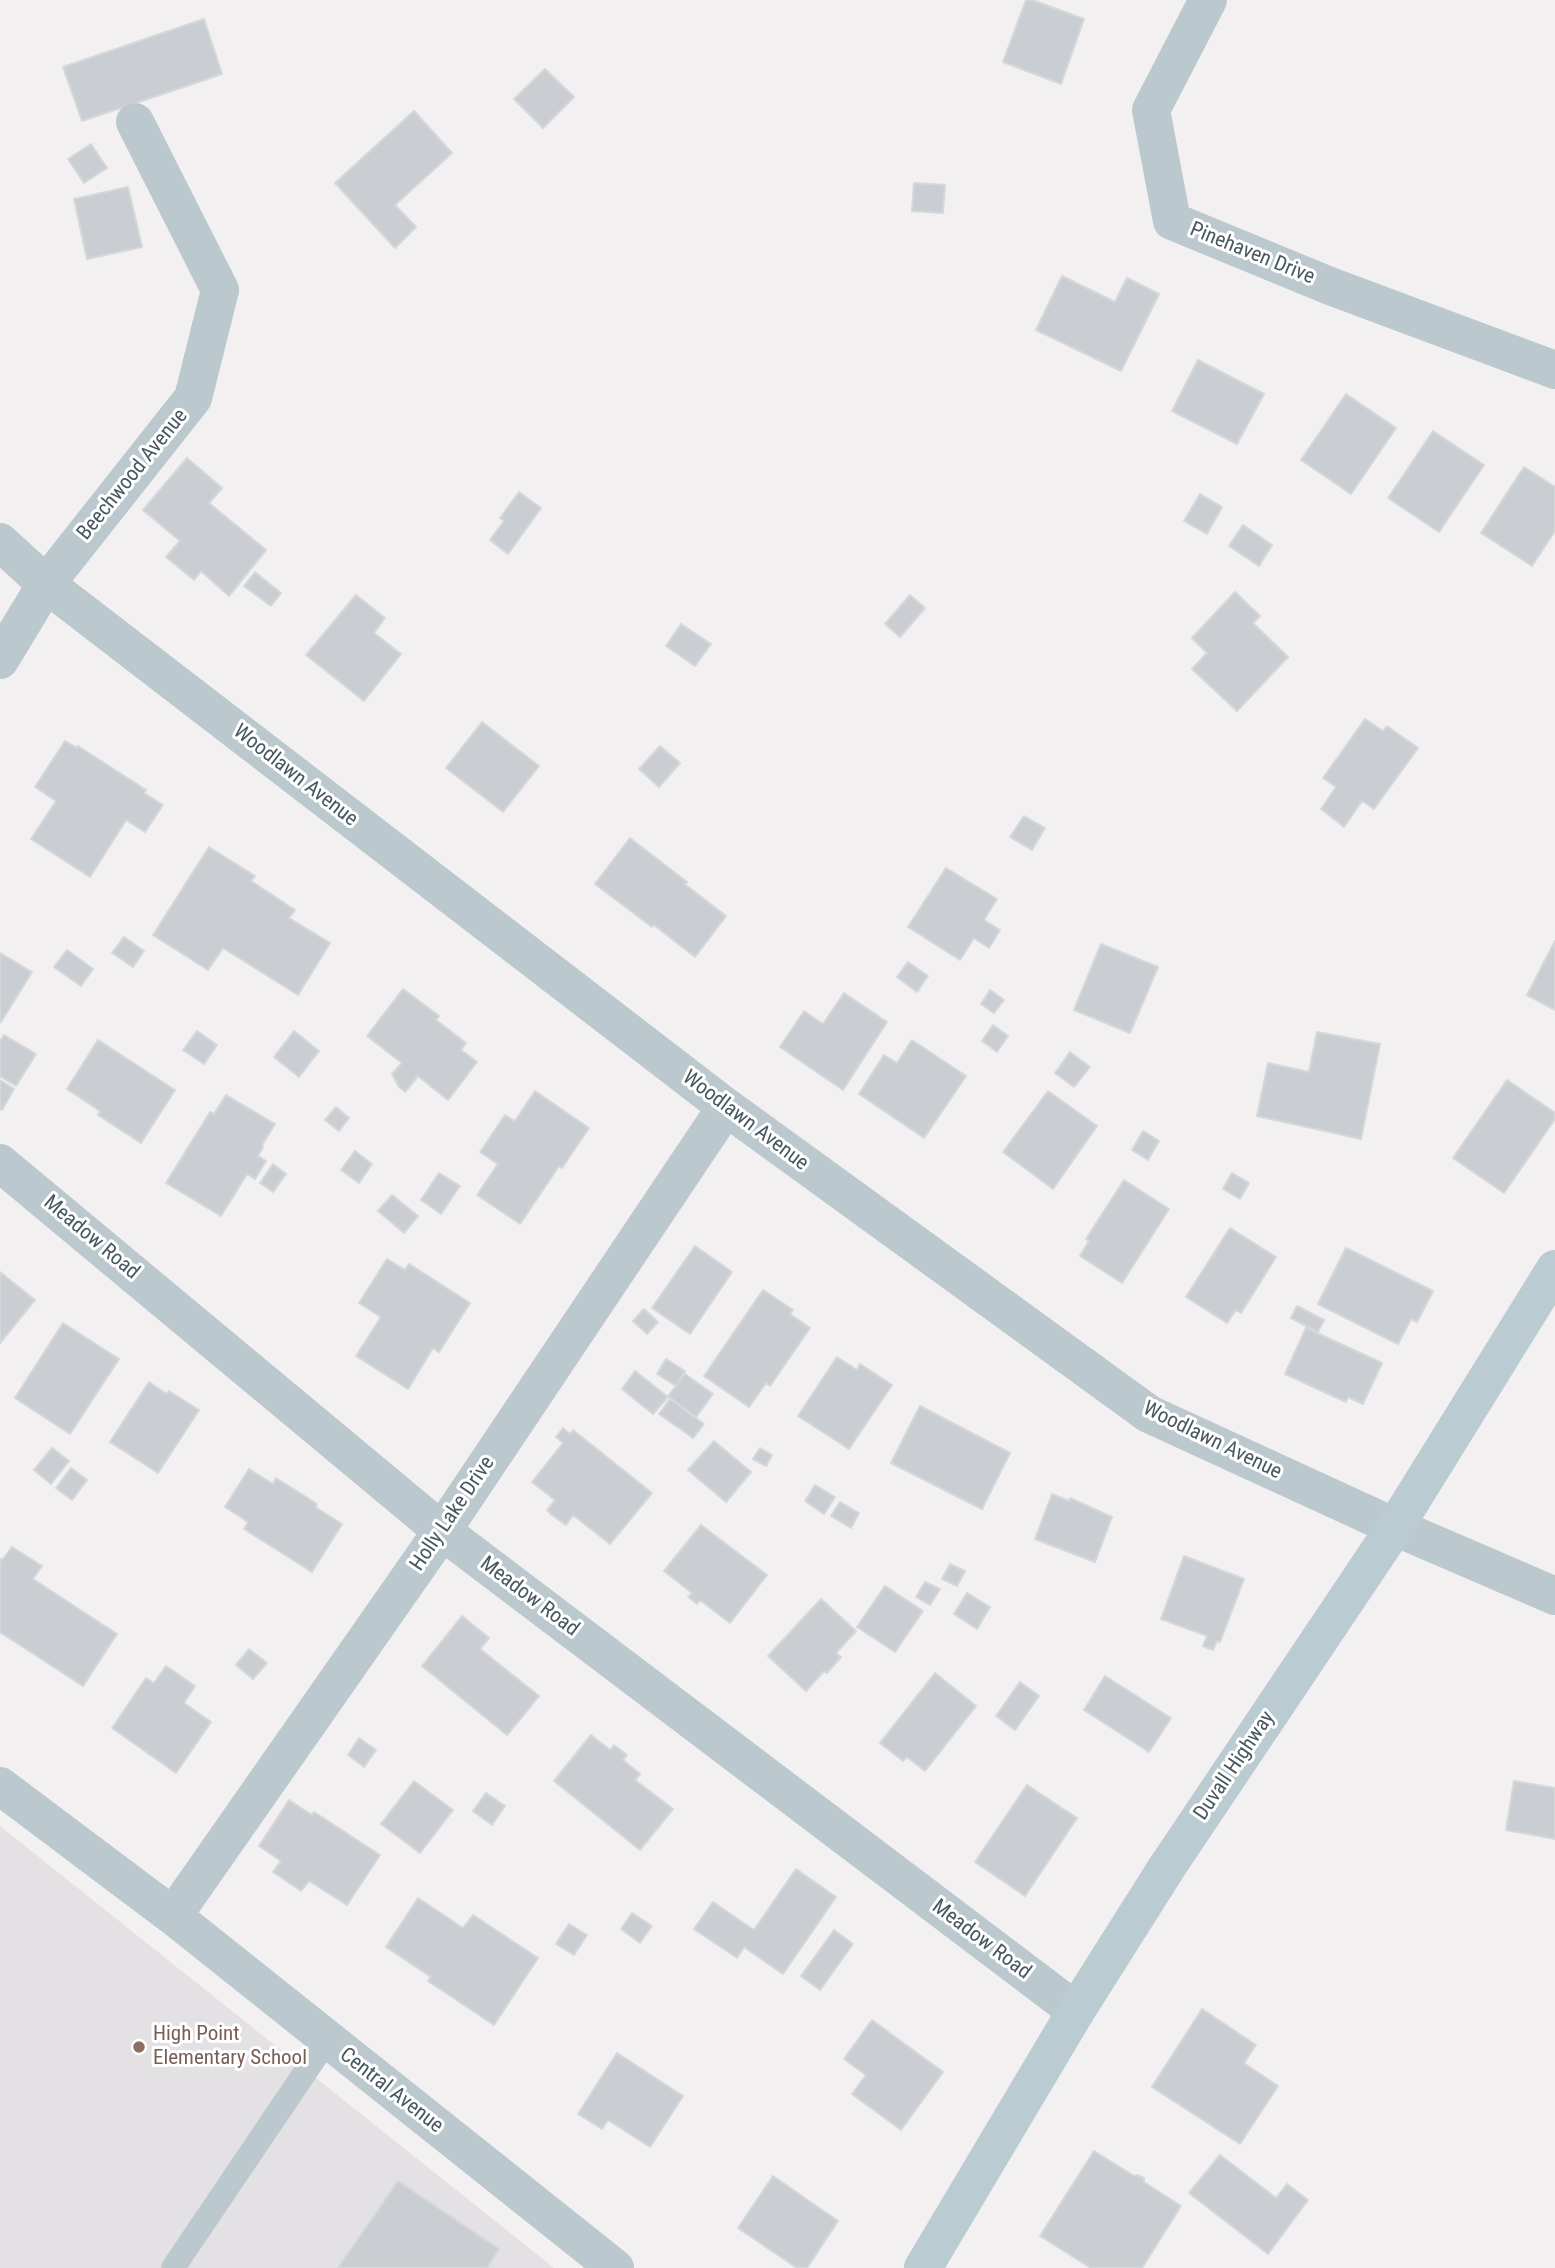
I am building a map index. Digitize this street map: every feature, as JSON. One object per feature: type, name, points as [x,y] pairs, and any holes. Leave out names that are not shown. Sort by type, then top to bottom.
[{"type":"street","name":"Pinehaven Drive","points":[[1208,0],[1151,110],[1172,221],[1330,286],[1555,370]]},
{"type":"street","name":"Beechwood Avenue","points":[[0,660],[46,584],[193,398],[220,290],[135,122]]},
{"type":"street","name":"Woodlawn Avenue","points":[[0,542],[46,584],[726,1107],[1149,1414],[1395,1527],[1555,1596]]},
{"type":"street","name":"Holly Lake Drive","points":[[173,1916],[442,1531],[726,1107]]},
{"type":"street","name":"Meadow Road","points":[[0,1163],[442,1531],[1076,2011]]},
{"type":"street","name":"Duvall Highway","points":[[923,2268],[1076,2011],[1167,1867],[1395,1527],[1555,1269]]},
{"type":"street","name":"Central Avenue","points":[[0,1786],[173,1916],[615,2268]]},
{"type":"lane","points":[[173,2268],[327,2040]]},
{"type":"shaded area","name":"High Point Elementary School","points":[[0,1826],[554,2268],[0,2268]]},
{"type":"building","points":[[1026,0],[1084,19],[1061,84],[1003,62]]},
{"type":"building","points":[[204,19],[222,74],[82,121],[63,67]]},
{"type":"building","points":[[545,69],[574,97],[543,128],[514,99]]},
{"type":"building","points":[[414,111],[452,153],[395,205],[416,227],[395,248],[335,183]]},
{"type":"building","points":[[91,144],[107,168],[84,183],[68,159]]},
{"type":"building","points":[[914,183],[945,185],[943,213],[912,211]]},
{"type":"building","points":[[128,187],[142,247],[87,259],[74,199]]},
{"type":"building","points":[[1062,276],[1115,302],[1127,278],[1159,294],[1121,371],[1036,330]]},
{"type":"building","points":[[1198,360],[1264,394],[1237,444],[1172,411]]},
{"type":"building","points":[[1346,394],[1396,428],[1351,494],[1301,460]]},
{"type":"building","points":[[1433,431],[1484,465],[1439,532],[1388,498]]},
{"type":"building","points":[[187,458],[222,488],[209,503],[266,550],[229,596],[201,571],[194,580],[166,557],[180,541],[143,510]]},
{"type":"building","points":[[1524,467],[1555,487],[1555,531],[1532,566],[1481,533]]},
{"type":"building","points":[[519,492],[541,508],[508,554],[490,540],[504,521],[500,518]]},
{"type":"building","points":[[1200,494],[1222,507],[1207,534],[1184,521]]},
{"type":"building","points":[[1243,525],[1272,545],[1259,566],[1229,546]]},
{"type":"building","points":[[255,572],[281,593],[271,606],[244,586]]},
{"type":"building","points":[[1235,592],[1260,616],[1253,623],[1288,657],[1237,711],[1192,669],[1207,653],[1192,638]]},
{"type":"building","points":[[356,595],[385,618],[374,633],[401,654],[364,701],[306,655]]},
{"type":"building","points":[[910,595],[925,608],[900,637],[885,624]]},
{"type":"building","points":[[681,624],[711,644],[695,666],[666,646]]},
{"type":"building","points":[[1365,719],[1383,731],[1387,726],[1418,748],[1374,809],[1362,801],[1344,827],[1321,809],[1336,787],[1323,778]]},
{"type":"building","points":[[482,722],[539,766],[503,812],[446,768]]},
{"type":"building","points":[[65,741],[77,748],[78,746],[146,790],[144,793],[163,805],[145,832],[126,820],[90,877],[31,839],[56,801],[35,787]]},
{"type":"building","points":[[660,746],[680,763],[659,787],[639,769]]},
{"type":"building","points":[[1024,816],[1045,828],[1032,850],[1010,837]]},
{"type":"building","points":[[630,838],[726,916],[695,957],[595,884]]},
{"type":"building","points":[[209,847],[255,876],[251,881],[295,910],[289,918],[330,943],[298,995],[223,948],[208,970],[153,935]]},
{"type":"building","points":[[946,868],[997,899],[984,920],[1000,930],[989,948],[974,938],[960,960],[908,927]]},
{"type":"building","points":[[124,937],[144,951],[133,967],[112,953]]},
{"type":"building","points":[[1555,941],[1555,1010],[1527,995]]},
{"type":"building","points":[[1101,944],[1158,967],[1130,1033],[1074,1010]]},
{"type":"building","points":[[67,950],[93,969],[81,986],[54,967]]},
{"type":"building","points":[[0,953],[32,972],[1,1022],[0,1021]]},
{"type":"building","points":[[908,962],[928,976],[917,992],[897,977]]},
{"type":"building","points":[[403,989],[439,1016],[436,1020],[466,1043],[461,1050],[477,1062],[448,1100],[418,1076],[405,1092],[392,1074],[402,1063],[367,1036]]},
{"type":"building","points":[[990,990],[1004,1000],[994,1013],[981,1004]]},
{"type":"building","points":[[844,993],[887,1022],[843,1090],[780,1047],[804,1011],[823,1024]]},
{"type":"building","points":[[993,1025],[1008,1036],[997,1052],[982,1041]]},
{"type":"building","points":[[197,1031],[217,1045],[204,1064],[183,1050]]},
{"type":"building","points":[[294,1031],[319,1051],[299,1077],[274,1057]]},
{"type":"building","points":[[1317,1032],[1380,1044],[1361,1139],[1257,1116],[1268,1063],[1309,1072]]},
{"type":"building","points":[[4,1035],[36,1054],[16,1086],[0,1076],[0,1041]]},
{"type":"building","points":[[98,1040],[175,1090],[141,1143],[98,1115],[100,1111],[67,1089]]},
{"type":"building","points":[[912,1040],[966,1076],[924,1138],[859,1094],[884,1055],[897,1063]]},
{"type":"building","points":[[1070,1052],[1090,1067],[1074,1087],[1055,1073]]},
{"type":"building","points":[[0,1080],[14,1089],[2,1110],[0,1109]]},
{"type":"building","points":[[1507,1080],[1555,1113],[1555,1119],[1504,1193],[1453,1158]]},
{"type":"building","points":[[535,1091],[589,1128],[562,1168],[559,1166],[520,1224],[477,1195],[498,1164],[480,1152],[505,1115],[515,1121]]},
{"type":"building","points":[[1048,1091],[1097,1126],[1053,1189],[1003,1152]]},
{"type":"building","points":[[226,1095],[275,1124],[258,1156],[266,1161],[255,1179],[247,1174],[221,1216],[166,1183],[210,1112],[214,1114]]},
{"type":"building","points":[[336,1107],[349,1118],[339,1131],[325,1120]]},
{"type":"building","points":[[1143,1131],[1159,1141],[1148,1160],[1132,1150]]},
{"type":"building","points":[[355,1151],[372,1164],[359,1183],[341,1170]]},
{"type":"building","points":[[273,1164],[286,1174],[273,1192],[260,1183]]},
{"type":"building","points":[[439,1173],[460,1186],[441,1214],[421,1200]]},
{"type":"building","points":[[1232,1173],[1249,1183],[1240,1199],[1223,1189]]},
{"type":"building","points":[[1124,1180],[1169,1209],[1122,1283],[1080,1256],[1089,1241],[1086,1239]]},
{"type":"building","points":[[392,1195],[418,1216],[404,1233],[378,1211]]},
{"type":"building","points":[[1230,1228],[1276,1257],[1241,1313],[1236,1310],[1227,1323],[1186,1297]]},
{"type":"building","points":[[695,1246],[732,1272],[690,1334],[652,1308]]},
{"type":"building","points":[[1346,1248],[1433,1291],[1417,1322],[1411,1319],[1398,1344],[1318,1304]]},
{"type":"building","points":[[387,1259],[405,1270],[409,1264],[470,1303],[439,1352],[433,1348],[408,1389],[356,1356],[381,1317],[359,1303]]},
{"type":"building","points":[[0,1272],[35,1300],[0,1343]]},
{"type":"building","points":[[763,1290],[793,1310],[790,1314],[810,1328],[770,1386],[766,1383],[749,1407],[704,1376]]},
{"type":"building","points":[[1297,1306],[1324,1320],[1318,1332],[1291,1318]]},
{"type":"building","points":[[644,1309],[658,1322],[647,1334],[633,1321]]},
{"type":"building","points":[[63,1323],[119,1359],[70,1434],[15,1398]]},
{"type":"building","points":[[1306,1328],[1382,1363],[1363,1404],[1348,1397],[1346,1402],[1285,1374]]},
{"type":"building","points":[[837,1357],[857,1370],[860,1364],[892,1385],[849,1449],[798,1416]]},
{"type":"building","points":[[666,1359],[685,1371],[676,1386],[657,1374]]},
{"type":"building","points":[[635,1371],[668,1397],[653,1414],[622,1389]]},
{"type":"building","points":[[685,1374],[713,1394],[696,1417],[668,1396]]},
{"type":"building","points":[[149,1382],[199,1410],[158,1473],[110,1442]]},
{"type":"building","points":[[670,1399],[704,1424],[693,1438],[659,1414]]},
{"type":"building","points":[[920,1406],[1010,1453],[982,1509],[891,1463]]},
{"type":"building","points":[[563,1428],[570,1434],[573,1430],[652,1493],[610,1544],[573,1515],[566,1525],[552,1515],[547,1510],[555,1500],[532,1482],[563,1443],[556,1437]]},
{"type":"building","points":[[714,1441],[751,1472],[726,1502],[688,1470]]},
{"type":"building","points":[[52,1448],[69,1461],[51,1484],[34,1470]]},
{"type":"building","points":[[760,1448],[772,1455],[766,1466],[753,1459]]},
{"type":"building","points":[[71,1468],[87,1480],[72,1500],[56,1488]]},
{"type":"building","points":[[249,1469],[273,1484],[276,1478],[317,1504],[315,1507],[342,1524],[312,1572],[244,1529],[248,1522],[225,1507]]},
{"type":"building","points":[[815,1485],[835,1497],[824,1514],[805,1501]]},
{"type":"building","points":[[1052,1494],[1069,1501],[1070,1498],[1112,1517],[1095,1562],[1035,1539]]},
{"type":"building","points":[[840,1502],[859,1513],[851,1528],[831,1516]]},
{"type":"building","points":[[701,1525],[767,1575],[730,1623],[700,1600],[697,1604],[688,1597],[692,1593],[664,1571]]},
{"type":"building","points":[[12,1547],[42,1566],[33,1579],[117,1634],[83,1686],[0,1632],[0,1559],[2,1560]]},
{"type":"building","points":[[1184,1556],[1244,1579],[1220,1642],[1217,1641],[1213,1650],[1203,1646],[1207,1636],[1161,1619]]},
{"type":"building","points":[[950,1564],[965,1571],[957,1586],[942,1579]]},
{"type":"building","points":[[925,1582],[940,1589],[930,1605],[916,1597]]},
{"type":"building","points":[[885,1586],[923,1611],[895,1652],[857,1627]]},
{"type":"building","points":[[967,1593],[990,1607],[977,1629],[954,1614]]},
{"type":"building","points":[[821,1599],[856,1631],[836,1653],[841,1657],[806,1691],[768,1656]]},
{"type":"building","points":[[462,1616],[489,1638],[480,1649],[539,1696],[507,1735],[422,1666]]},
{"type":"building","points":[[249,1649],[267,1663],[253,1679],[236,1665]]},
{"type":"building","points":[[166,1666],[195,1686],[184,1703],[211,1722],[176,1773],[112,1728],[146,1678],[154,1683]]},
{"type":"building","points":[[935,1673],[976,1706],[925,1771],[907,1757],[903,1761],[880,1743]]},
{"type":"building","points":[[1105,1676],[1171,1718],[1149,1752],[1084,1710]]},
{"type":"building","points":[[1020,1682],[1039,1696],[1015,1730],[996,1716]]},
{"type":"building","points":[[591,1735],[610,1750],[614,1745],[627,1755],[623,1760],[640,1774],[635,1780],[673,1809],[640,1850],[554,1781]]},
{"type":"building","points":[[359,1738],[376,1750],[364,1767],[348,1755]]},
{"type":"building","points":[[414,1781],[453,1810],[420,1853],[381,1824]]},
{"type":"building","points":[[1514,1781],[1555,1788],[1555,1839],[1506,1830]]},
{"type":"building","points":[[1027,1785],[1077,1818],[1025,1896],[975,1862]]},
{"type":"building","points":[[486,1793],[505,1806],[492,1825],[473,1811]]},
{"type":"building","points":[[289,1800],[312,1815],[314,1812],[380,1855],[347,1905],[309,1881],[301,1891],[273,1872],[281,1861],[259,1846]]},
{"type":"building","points":[[796,1869],[836,1897],[783,1974],[744,1947],[737,1958],[694,1929],[713,1902],[754,1930]]},
{"type":"building","points":[[418,1898],[463,1928],[473,1915],[538,1958],[494,2025],[428,1981],[431,1977],[386,1947]]},
{"type":"building","points":[[632,1913],[652,1926],[640,1943],[621,1929]]},
{"type":"building","points":[[569,1924],[587,1935],[574,1955],[556,1944]]},
{"type":"building","points":[[834,1930],[853,1944],[820,1990],[801,1976]]},
{"type":"building","points":[[1202,2009],[1256,2045],[1244,2063],[1278,2086],[1240,2144],[1152,2087]]},
{"type":"building","points":[[872,2020],[943,2072],[901,2130],[852,2094],[866,2075],[844,2059]]},
{"type":"building","points":[[617,2053],[683,2096],[650,2147],[608,2120],[602,2129],[578,2114]]},
{"type":"building","points":[[1094,2151],[1134,2176],[1144,2178],[1144,2182],[1181,2206],[1142,2268],[1091,2268],[1040,2236]]},
{"type":"building","points":[[1220,2155],[1276,2198],[1287,2184],[1308,2200],[1268,2254],[1189,2193]]},
{"type":"building","points":[[773,2176],[838,2221],[807,2268],[797,2268],[738,2228]]},
{"type":"building","points":[[398,2181],[499,2249],[487,2268],[338,2268]]},
{"type":"place","name":"High Point Elementary School","points":[[139,2047]]}]
